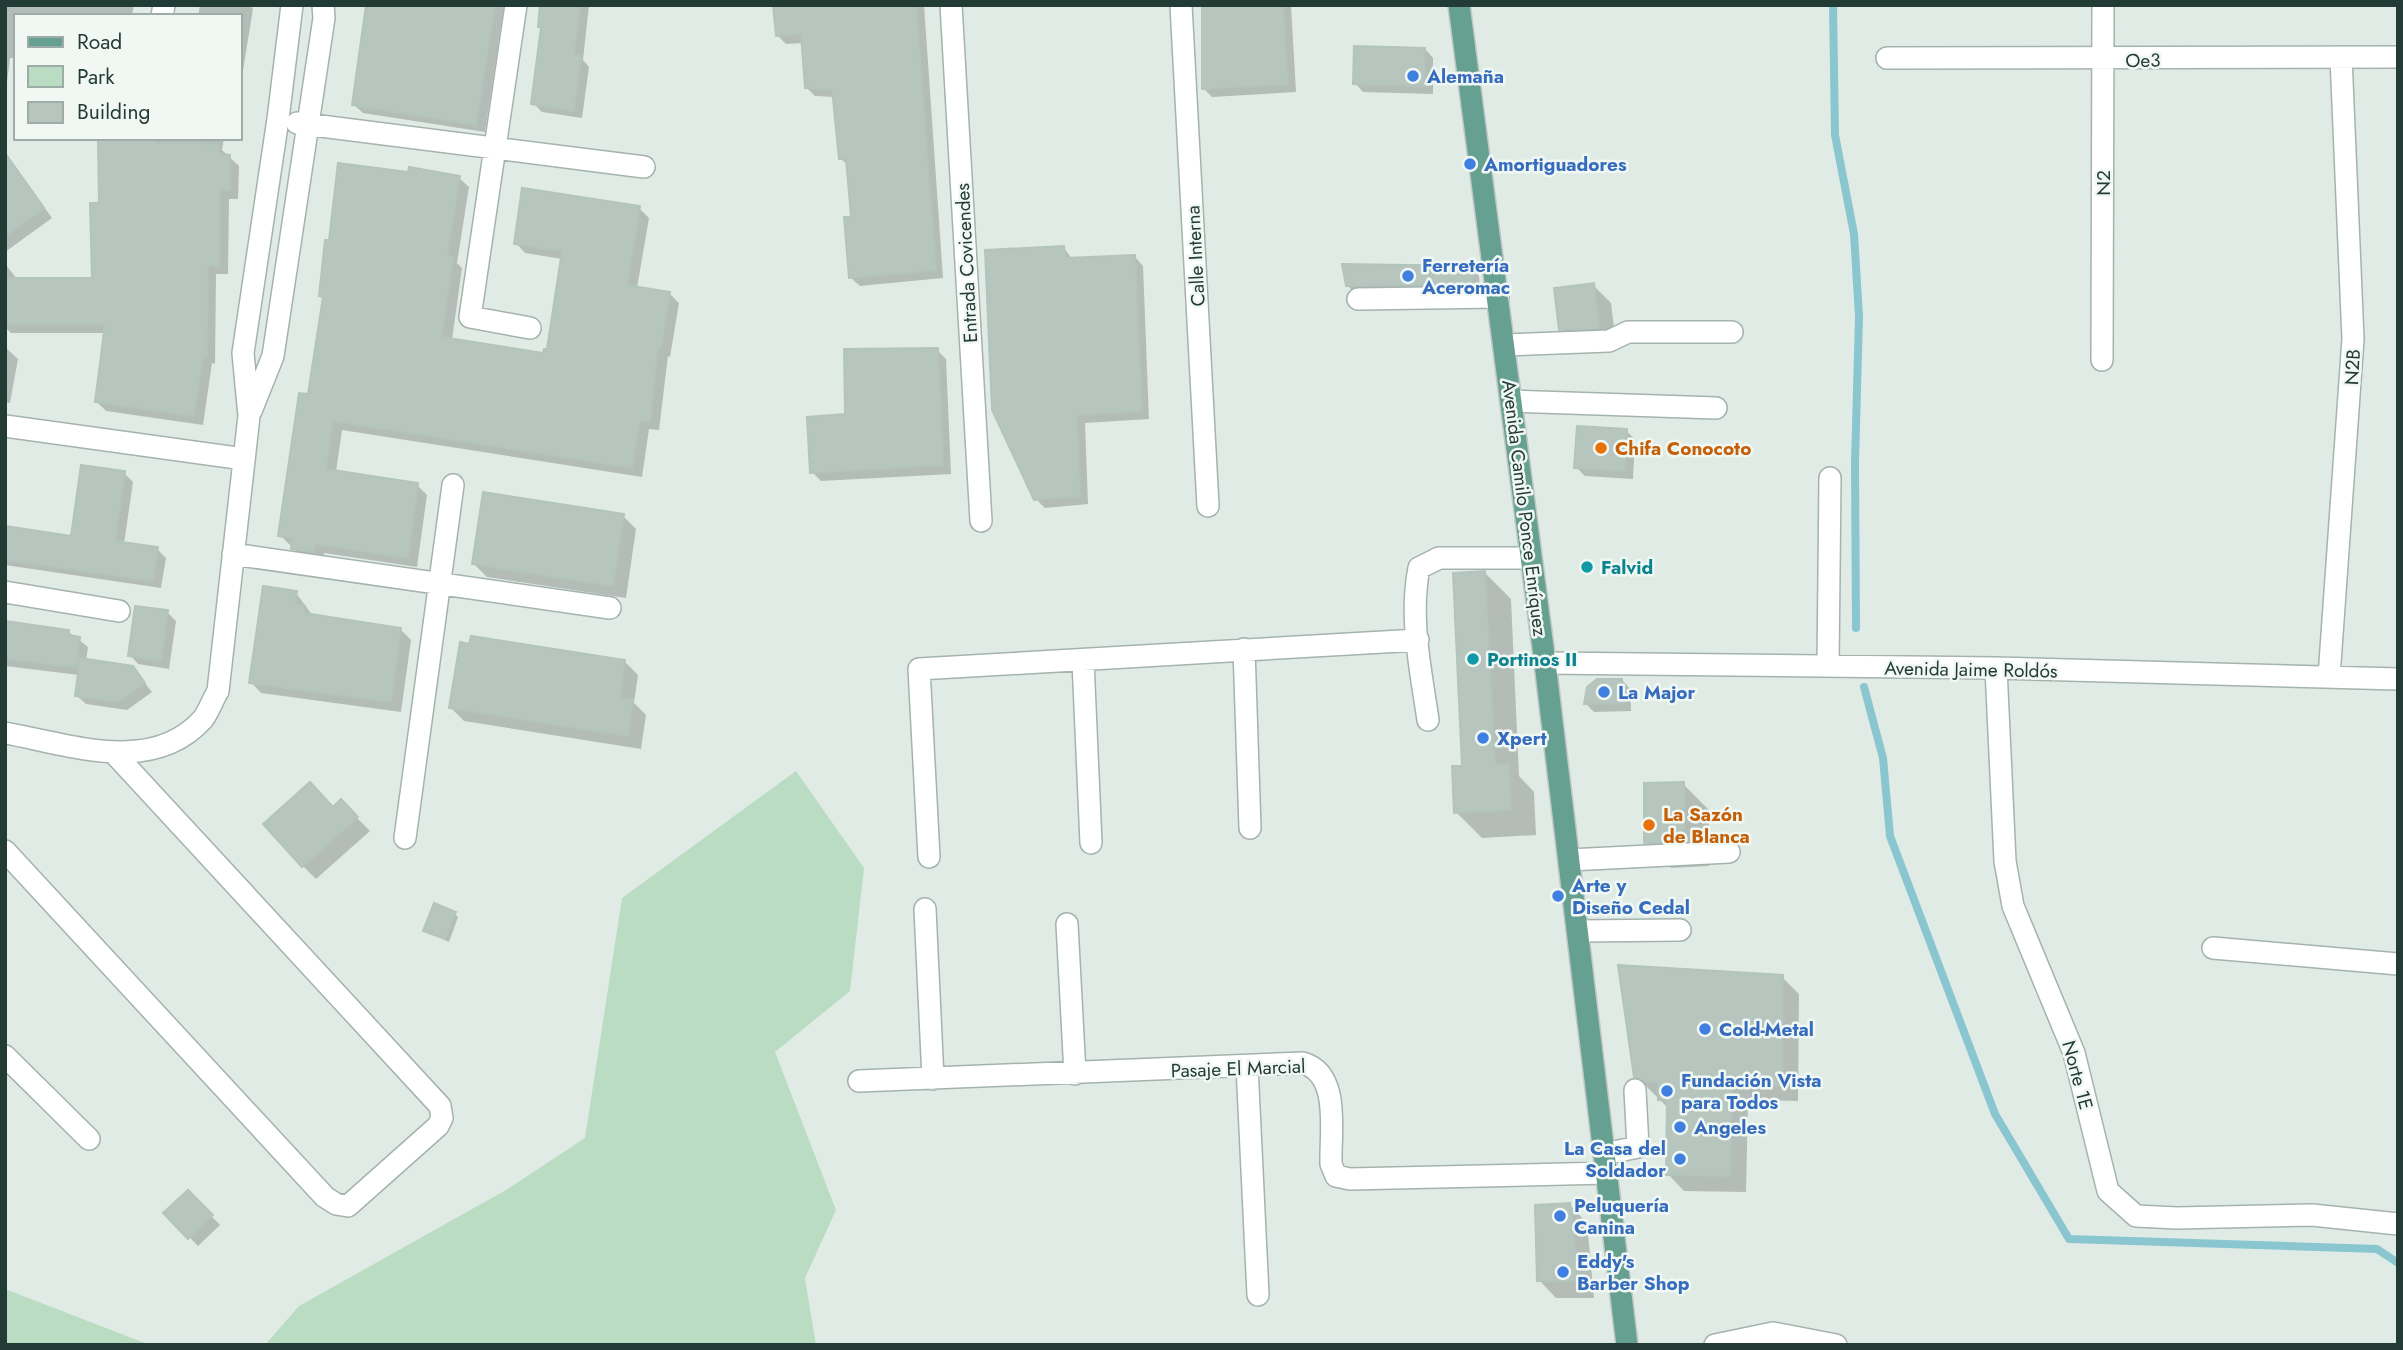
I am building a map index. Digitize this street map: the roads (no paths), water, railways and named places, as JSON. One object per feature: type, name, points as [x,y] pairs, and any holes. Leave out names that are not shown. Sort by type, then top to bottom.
[{"type":"main road","name":"Avenida Camilo Ponce Enríquez","points":[[1459,5],[1545,663],[1627,1345]]},
{"type":"street","points":[[5,733],[113,752],[142,752],[165,747],[204,718],[218,691],[249,416],[243,353],[292,5]]},
{"type":"street","points":[[249,416],[273,356],[309,127],[324,18],[323,5]]},
{"type":"street","points":[[516,5],[470,317],[530,328]]},
{"type":"street","name":"Entrada Covicendes","points":[[951,5],[981,521]]},
{"type":"street","name":"Calle Interna","points":[[1181,5],[1208,506]]},
{"type":"street","name":"N2","points":[[2102,360],[2103,5]]},
{"type":"street","name":"N2B","points":[[2329,677],[2353,339],[2341,57]]},
{"type":"street","name":"Oe3","points":[[1887,58],[2104,60],[2398,57]]},
{"type":"street","points":[[278,119],[309,127],[644,167]]},
{"type":"street","points":[[265,204],[296,211]]},
{"type":"street","points":[[1358,299],[1498,297]]},
{"type":"street","points":[[1504,345],[1609,341],[1628,332],[1732,332]]},
{"type":"street","points":[[1511,401],[1716,408]]},
{"type":"street","points":[[5,426],[244,460]]},
{"type":"street","points":[[1828,666],[1829,478]]},
{"type":"street","points":[[405,838],[453,485]]},
{"type":"street","points":[[233,554],[610,608]]},
{"type":"street","points":[[1428,720],[1418,640],[1415,587],[1419,568],[1439,558],[1531,558]]},
{"type":"street","points":[[5,592],[120,611]]},
{"type":"street","points":[[929,857],[919,669],[1418,640]]},
{"type":"street","points":[[1244,649],[1250,828]]},
{"type":"street","points":[[1083,661],[1091,843]]},
{"type":"street","name":"Avenida Jaime Roldós","points":[[1545,663],[1996,668],[2398,679]]},
{"type":"street","name":"Norte 1E","points":[[1996,668],[2005,861],[2013,905],[2074,1053],[2108,1191],[2136,1216],[2177,1219],[2312,1214],[2398,1224]]},
{"type":"street","points":[[5,851],[325,1197],[336,1204],[348,1206],[438,1126],[442,1118],[440,1106],[113,752]]},
{"type":"street","points":[[1569,860],[1729,852]]},
{"type":"street","points":[[925,909],[933,1079]]},
{"type":"street","points":[[1067,924],[1075,1074]]},
{"type":"street","points":[[1578,930],[1680,930]]},
{"type":"street","points":[[2213,948],[2398,964]]},
{"type":"street","points":[[5,1056],[89,1139]]},
{"type":"street","name":"Pasaje El Marcial","points":[[859,1081],[1303,1063],[1317,1067],[1328,1082],[1331,1164],[1336,1176],[1350,1179],[1606,1163]]},
{"type":"street","points":[[1247,1066],[1258,1295]]},
{"type":"street","points":[[1606,1163],[1638,1147],[1635,1090]]},
{"type":"street","points":[[1715,1345],[1773,1333],[1836,1345]]},
{"type":"waterway","points":[[1833,5],[1835,135],[1854,234],[1859,316],[1855,462],[1856,628]]},
{"type":"waterway","points":[[1864,687],[1883,758],[1890,836],[1995,1114],[2069,1239],[2377,1249],[2398,1263]]},
{"type":"place","name":"Alemaña","points":[[1413,76]]},
{"type":"place","name":"Amortiguadores","points":[[1470,164]]},
{"type":"place","name":"Ferretería Aceromac","points":[[1408,276]]},
{"type":"place","name":"Chifa Conocoto","points":[[1601,448]]},
{"type":"place","name":"Falvid","points":[[1587,567]]},
{"type":"place","name":"Portinos II","points":[[1473,659]]},
{"type":"place","name":"La Major","points":[[1604,692]]},
{"type":"place","name":"Xpert","points":[[1483,738]]},
{"type":"place","name":"La Sazón de Blanca","points":[[1649,825]]},
{"type":"place","name":"Arte y Diseño Cedal","points":[[1558,896]]},
{"type":"place","name":"Cold-Metal","points":[[1705,1029]]},
{"type":"place","name":"Fundación Vista para Todos","points":[[1667,1091]]},
{"type":"place","name":"Angeles","points":[[1680,1127]]},
{"type":"place","name":"La Casa del Soldador","points":[[1680,1159]]},
{"type":"place","name":"Peluquería Canina","points":[[1560,1216]]},
{"type":"place","name":"Eddy's Barber Shop","points":[[1563,1272]]}]
